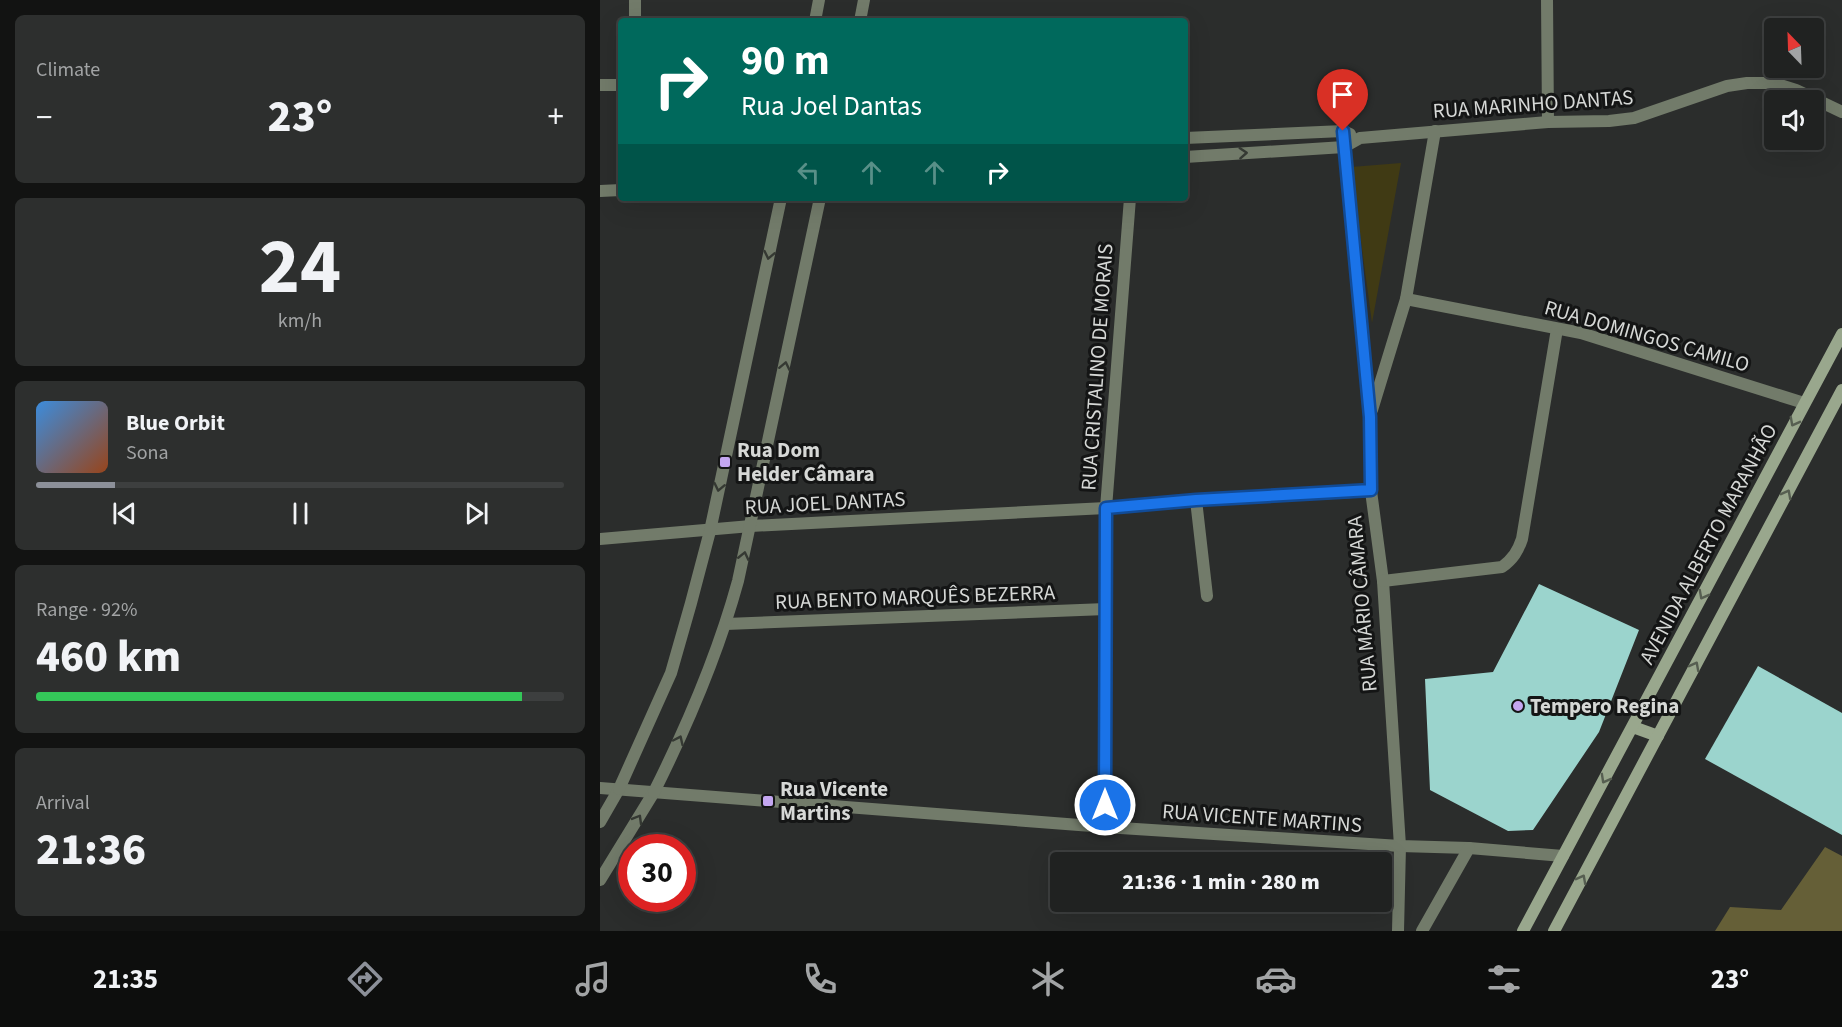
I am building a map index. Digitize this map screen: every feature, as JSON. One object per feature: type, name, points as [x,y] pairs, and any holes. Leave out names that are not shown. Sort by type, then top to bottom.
[{"type":"main road","name":"AVENIDA ALBERTO MARANHÃO","points":[[1523,931],[1842,334]]},
{"type":"main road","points":[[1554,931],[1842,390]]},
{"type":"main road","points":[[1633,727],[1658,736]]},
{"type":"street","points":[[635,0],[635,18]]},
{"type":"street","points":[[815,18],[819,0]]},
{"type":"street","points":[[861,18],[864,0]]},
{"type":"street","points":[[1547,0],[1548,122]]},
{"type":"street","name":"RUA MARINHO DANTAS","points":[[1188,157],[1344,147],[1360,138],[1435,131],[1634,118],[1727,86],[1747,83],[1774,83],[1796,90],[1842,112]]},
{"type":"street","points":[[600,85],[618,85]]},
{"type":"street","name":"RUA MARINHO DANTAS","points":[[1188,138],[1343,131],[1360,138]]},
{"type":"street","name":"RUA MÁRIO CÂMARA","points":[[1343,131],[1370,417],[1371,490],[1383,581],[1400,846],[1398,931]]},
{"type":"street","points":[[1370,417],[1406,299],[1435,131]]},
{"type":"street","points":[[600,190],[618,190]]},
{"type":"street","points":[[600,822],[620,789],[671,673],[710,531],[781,201]]},
{"type":"street","points":[[600,880],[654,792],[693,711],[726,624],[751,526],[819,201]]},
{"type":"street","name":"RUA CRISTALINO DE MORAIS","points":[[1105,827],[1106,508],[1130,201]]},
{"type":"street","name":"RUA DOMINGOS CAMILO","points":[[1406,299],[1581,333],[1804,403]]},
{"type":"street","points":[[1383,581],[1502,567],[1518,552],[1557,329]]},
{"type":"street","name":"RUA JOEL DANTAS","points":[[600,539],[751,526],[1106,508],[1196,500],[1371,490]]},
{"type":"street","points":[[1196,500],[1207,596]]},
{"type":"street","name":"RUA BENTO MARQUÊS BEZERRA","points":[[726,624],[1106,609]]},
{"type":"street","name":"RUA VICENTE MARTINS","points":[[600,788],[1105,827],[1400,846],[1469,848],[1563,856]]},
{"type":"street","points":[[1422,931],[1469,848]]},
{"type":"shaded area","points":[[1401,163],[1372,323],[1351,167]]},
{"type":"shaded area","points":[[1825,847],[1842,856],[1842,931],[1715,931],[1730,907],[1781,910]]},
{"type":"building","name":"Tempero Regina","points":[[1539,584],[1639,630],[1599,732],[1533,830],[1508,831],[1430,790],[1425,679],[1493,672]]},
{"type":"building","points":[[1758,666],[1842,713],[1842,835],[1705,759]]},
{"type":"place","name":"Rua Dom Helder Câmara","points":[[725,462]]},
{"type":"place","name":"Tempero Regina","points":[[1518,706]]},
{"type":"place","name":"Rua Vicente Martins","points":[[768,801]]},
{"type":"route","points":[[1105,805],[1106,508],[1196,500],[1371,490],[1370,417],[1343,131]]}]
